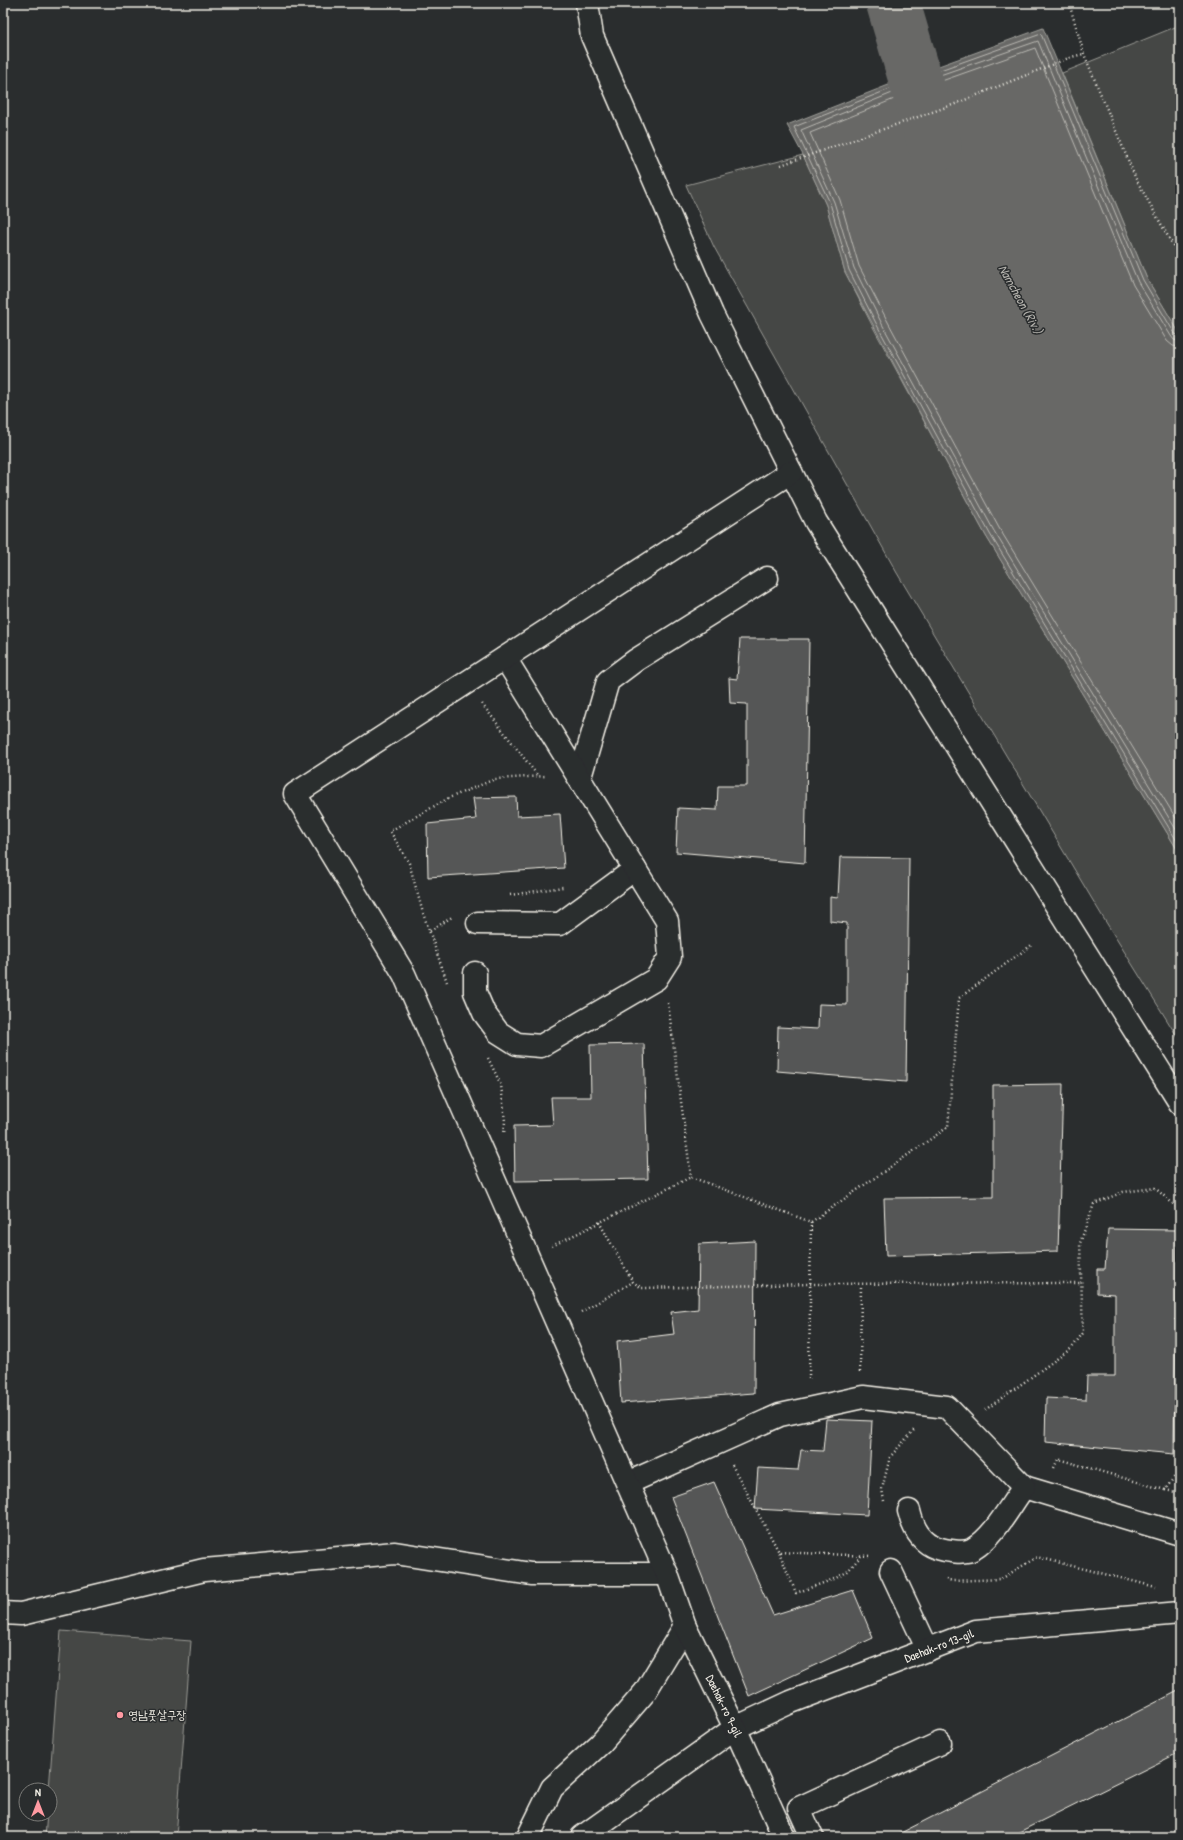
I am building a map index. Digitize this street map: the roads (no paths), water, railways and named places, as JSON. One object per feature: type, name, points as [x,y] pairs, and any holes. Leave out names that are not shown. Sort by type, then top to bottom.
[{"type":"street","points":[[587,3],[592,36],[712,314],[816,522],[1180,1103]]},
{"type":"street","points":[[475,973],[475,992],[484,1013],[498,1032],[517,1044],[541,1046],[656,978],[664,967],[670,957],[667,920],[580,777],[505,658],[791,472]]},
{"type":"street","points":[[580,777],[608,681],[636,660],[767,578]]},
{"type":"street","name":"Daehak-ro 9-gil","points":[[505,658],[295,794],[404,974],[668,1574],[685,1626],[735,1728],[784,1837]]},
{"type":"street","points":[[478,923],[560,924],[635,869]]},
{"type":"street","points":[[628,1483],[780,1415],[864,1397],[947,1408],[1024,1487],[1180,1534]]},
{"type":"street","points":[[910,1511],[913,1527],[927,1545],[948,1552],[972,1550],[991,1533],[1024,1487]]},
{"type":"street","points":[[3,1613],[20,1614],[204,1570],[395,1553],[531,1574],[668,1574]]},
{"type":"street","points":[[891,1571],[928,1650]]},
{"type":"street","name":"Daehak-ro 13-gil","points":[[582,1837],[735,1728],[791,1702],[976,1631],[1180,1613]]},
{"type":"street","points":[[528,1837],[552,1788],[600,1743],[645,1692],[685,1626]]},
{"type":"street","points":[[812,1837],[799,1808],[940,1743]]},
{"type":"water","points":[[1043,28],[1147,279],[1180,334],[1180,854],[986,536],[946,462],[845,272],[826,205],[803,155],[787,125],[914,75]]},
{"type":"waterway","name":"Namcheon (Riv.)","points":[[893,3],[935,146]]},
{"type":"place","name":"영남풋살구장","points":[[120,1715]]}]
